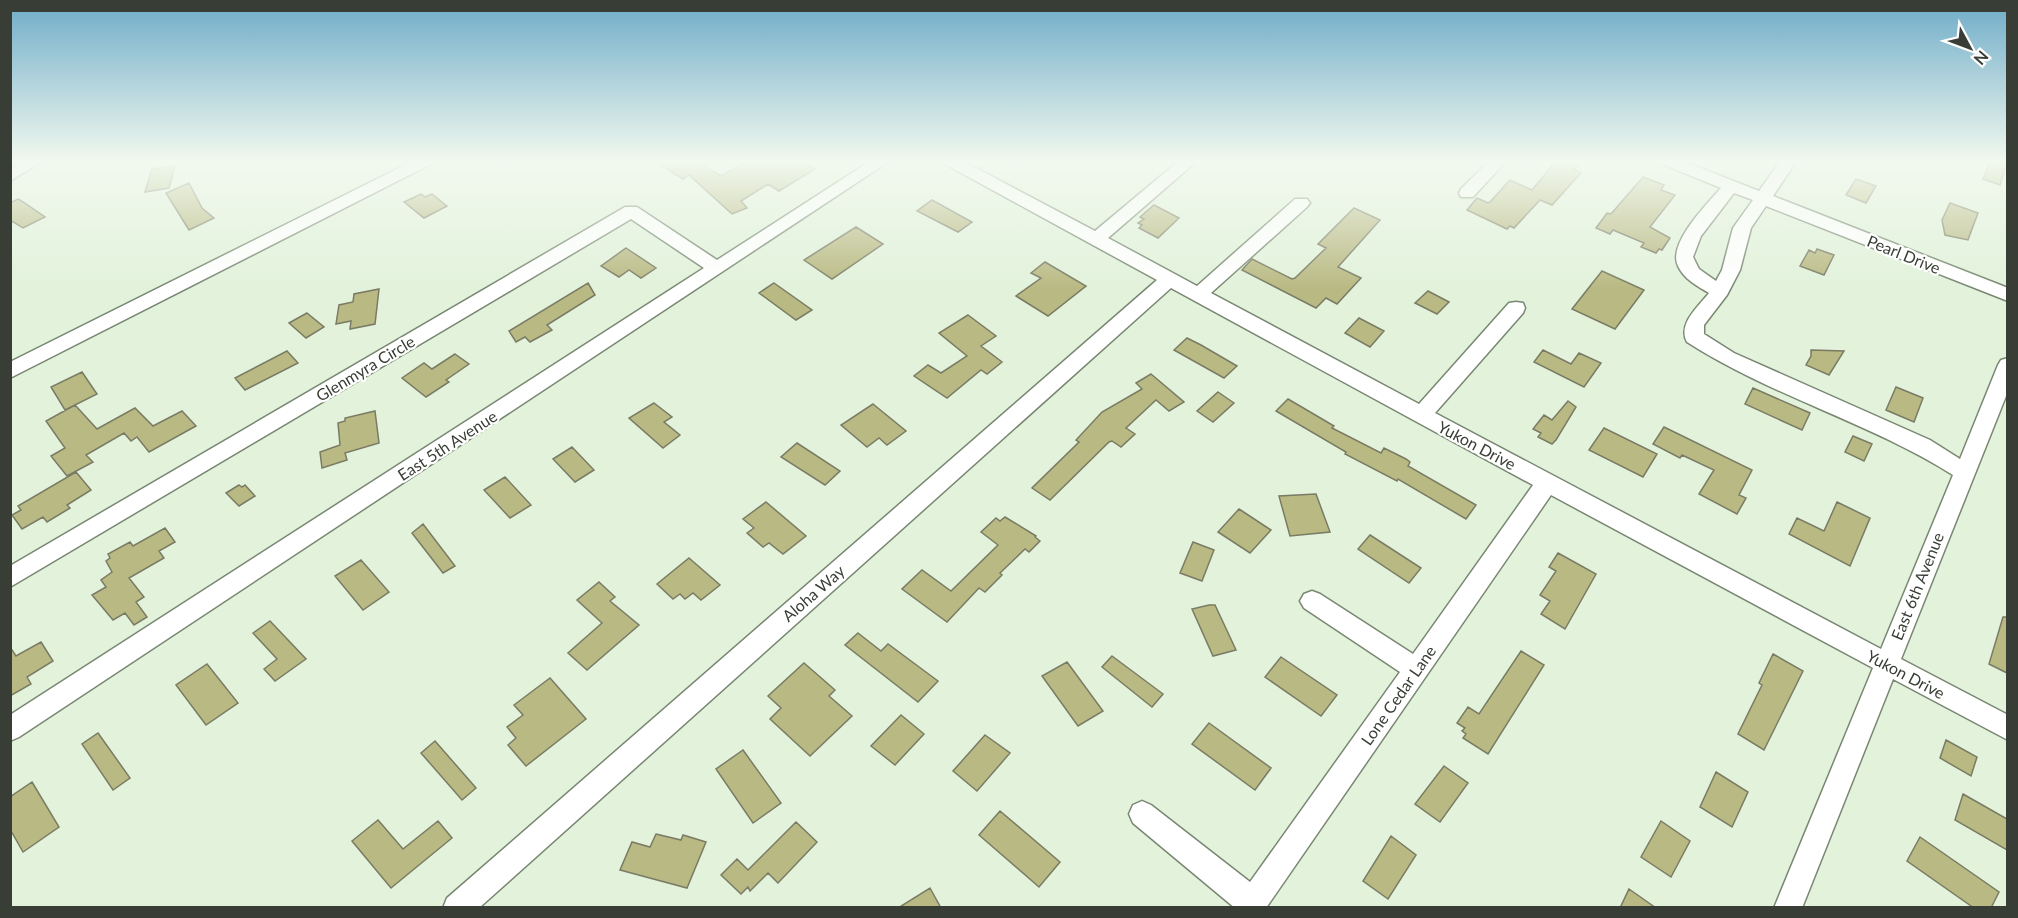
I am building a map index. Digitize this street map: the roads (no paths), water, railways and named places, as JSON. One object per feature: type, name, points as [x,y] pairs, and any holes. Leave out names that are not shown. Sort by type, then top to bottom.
[{"type":"street","points":[[10,371],[342,203]]},
{"type":"street","name":"East 5th Avenue","points":[[10,729],[817,203]]},
{"type":"street","name":"Yukon Drive","points":[[1027,203],[2007,728]]},
{"type":"street","points":[[1095,240],[1139,203]]},
{"type":"street","points":[[1198,294],[1301,203]]},
{"type":"street","points":[[1717,203],[1694,232],[1683,257],[1685,265],[1692,273],[1720,291]]},
{"type":"street","points":[[1757,203],[1742,228],[1731,270],[1720,291],[1695,324],[1694,337],[1700,343],[1727,358],[1923,446],[1964,472]]},
{"type":"street","name":"Pearl Drive","points":[[1776,203],[2007,295]]},
{"type":"street","name":"Glenmyra Circle","points":[[10,578],[631,211],[717,268]]},
{"type":"street","name":"Aloha Way","points":[[457,908],[1170,279]]},
{"type":"street","points":[[1421,415],[1516,308]]},
{"type":"street","name":"East 6th Avenue","points":[[1788,908],[2007,364]]},
{"type":"street","name":"Lone Cedar Lane","points":[[1251,904],[1547,483]]},
{"type":"street","points":[[1312,601],[1416,669]]},
{"type":"street","points":[[1142,813],[1251,904]]}]
